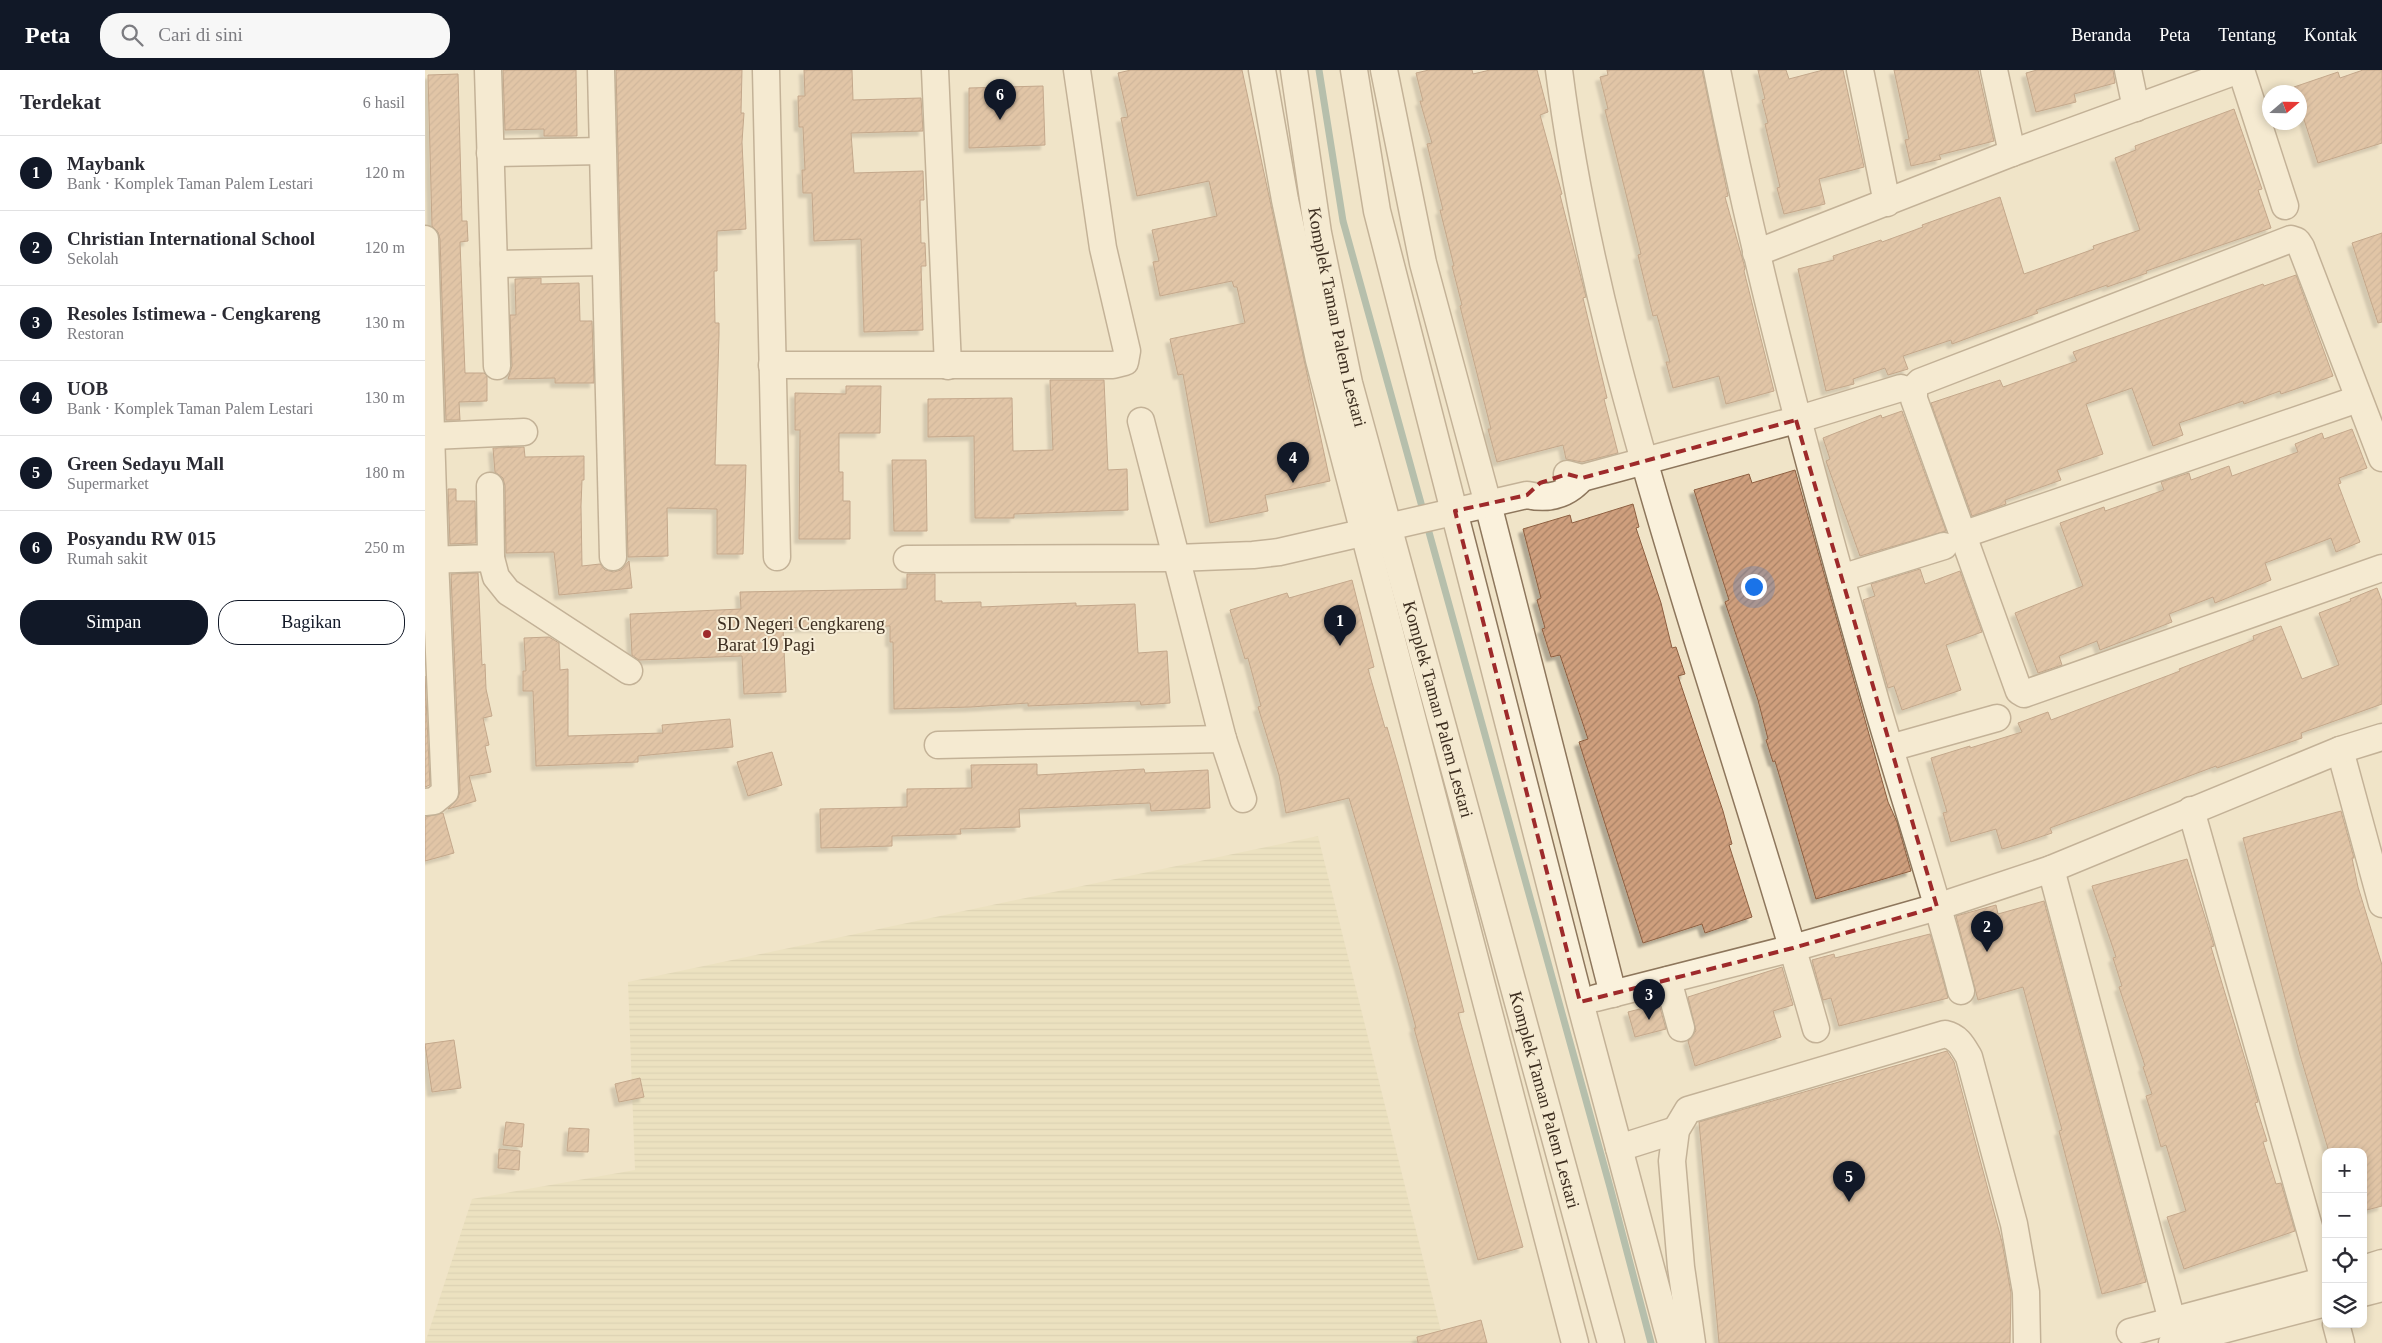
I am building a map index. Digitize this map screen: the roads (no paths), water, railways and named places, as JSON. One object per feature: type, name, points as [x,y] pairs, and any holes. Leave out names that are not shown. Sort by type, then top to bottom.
[{"type":"street","points":[[488,70],[497,366]]},
{"type":"street","points":[[601,70],[613,557]]},
{"type":"street","points":[[766,70],[777,557]]},
{"type":"street","points":[[935,70],[948,366]]},
{"type":"street","points":[[772,365],[1113,365],[1125,362],[1127,351],[1103,248],[1077,70]]},
{"type":"street","points":[[1262,70],[1285,200],[1319,360],[1575,1343]]},
{"type":"street","name":"Komplek Taman Palem Lestari","points":[[1294,70],[1319,233],[1349,383],[1399,525],[1611,1343]]},
{"type":"street","points":[[1354,70],[1377,211],[1447,513],[1671,1343]]},
{"type":"street","points":[[1384,70],[1423,263],[1488,504],[1613,994]]},
{"type":"street","points":[[1559,70],[1565,114],[1600,293],[1643,462],[1793,948],[1816,1029]]},
{"type":"street","points":[[1717,70],[1756,253],[1797,420],[1961,991]]},
{"type":"street","points":[[1860,70],[1887,203]]},
{"type":"street","points":[[1994,70],[2013,154]]},
{"type":"street","points":[[2128,70],[2135,108]]},
{"type":"street","points":[[1756,253],[2013,154],[2240,70],[2285,206]]},
{"type":"street","points":[[491,152],[603,151]]},
{"type":"street","points":[[425,239],[432,436],[430,560],[445,792],[434,802],[425,802]]},
{"type":"street","points":[[2382,458],[2301,247],[2297,241],[2284,241],[1916,384],[1914,388],[1914,399],[1953,541],[2019,691],[2027,694],[2382,568]]},
{"type":"street","points":[[494,264],[605,262]]},
{"type":"street","points":[[907,559],[1176,558],[1253,556],[1279,552],[1527,494],[1539,482],[1567,474],[1582,478],[1797,420],[1901,388]]},
{"type":"street","points":[[1841,578],[1953,541],[2358,399]]},
{"type":"street","points":[[1141,421],[1223,739],[1243,799]]},
{"type":"street","points":[[432,436],[524,432]]},
{"type":"street","points":[[490,486],[491,558],[496,577],[508,592],[629,670]]},
{"type":"street","points":[[430,560],[491,558]]},
{"type":"street","points":[[1890,748],[1997,718]]},
{"type":"street","points":[[1580,1002],[1793,948],[1937,907],[2051,869],[2340,750],[2382,737]]},
{"type":"street","points":[[938,745],[1223,739]]},
{"type":"street","points":[[2340,750],[2382,904]]},
{"type":"street","points":[[2191,810],[2324,1283]]},
{"type":"street","points":[[2051,869],[2175,1337]]},
{"type":"street","points":[[1668,980],[1681,1028]]},
{"type":"street","points":[[1693,1343],[1681,1267],[1672,1161],[1676,1130],[1687,1110],[1945,1034],[1954,1036],[1969,1057],[2014,1224],[2027,1292],[2027,1343]]},
{"type":"street","points":[[1619,1148],[1676,1130]]},
{"type":"street","points":[[1646,1252],[1688,1311]]},
{"type":"street","points":[[2367,1268],[2382,1263]]},
{"type":"street","points":[[2367,1292],[2382,1288]]},
{"type":"street","points":[[2130,1332],[2175,1337],[2322,1289]]},
{"type":"street","points":[[2337,1328],[2341,1343]]},
{"type":"waterway","points":[[1319,70],[1343,221],[1610,1187],[1651,1343]]},
{"type":"place","name":"Posyandu RW 015","points":[[1000,120]]},
{"type":"place","name":"UOB","points":[[1293,483]]},
{"type":"place","name":"SD Negeri Cengkareng Barat 19 Pagi","points":[[707,634]]},
{"type":"place","name":"Maybank","points":[[1340,646]]},
{"type":"place","name":"Christian International School","points":[[1987,952]]},
{"type":"place","name":"Resoles Istimewa - Cengkareng","points":[[1649,1020]]},
{"type":"place","name":"Green Sedayu Mall","points":[[1849,1202]]}]
